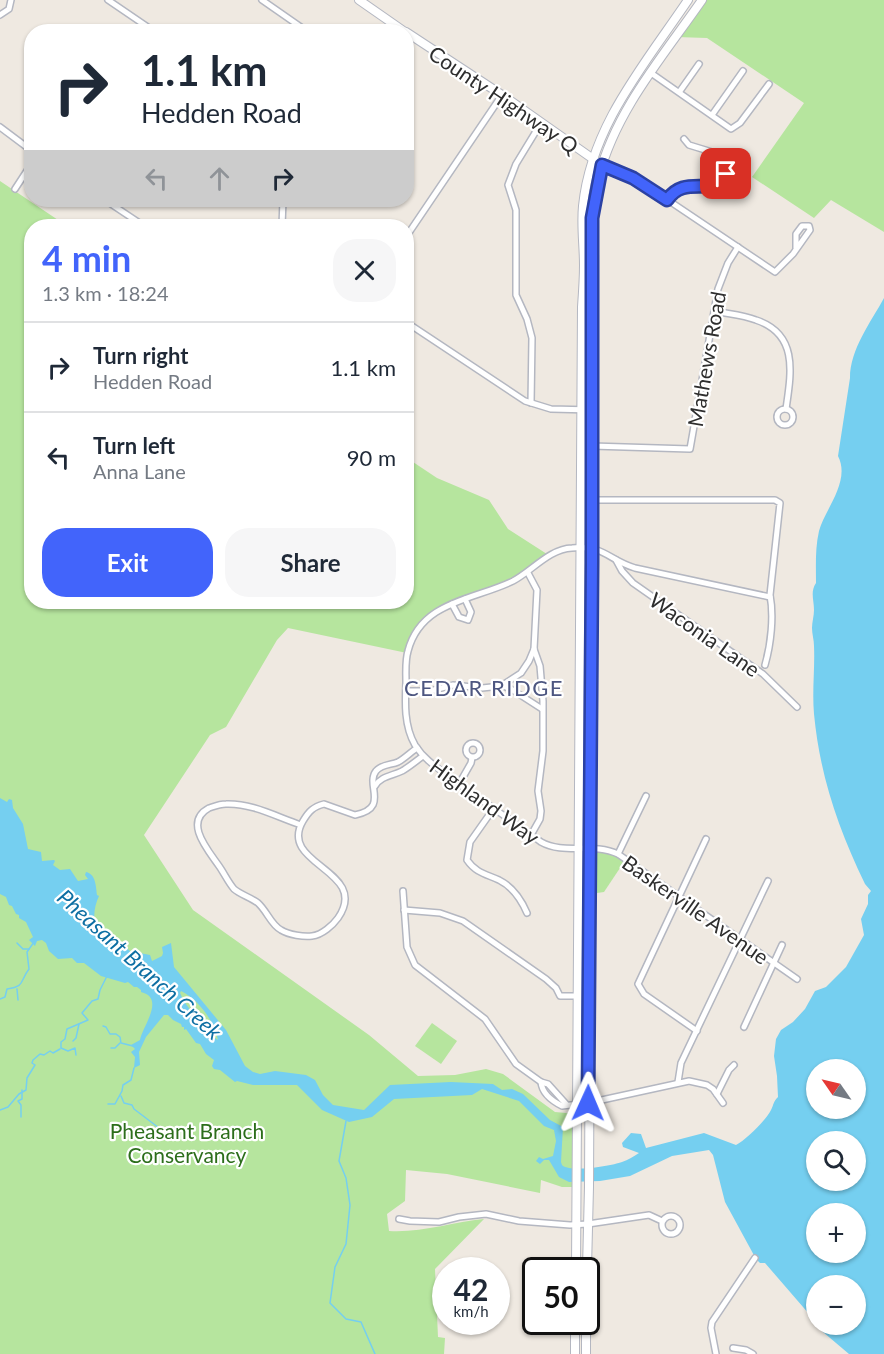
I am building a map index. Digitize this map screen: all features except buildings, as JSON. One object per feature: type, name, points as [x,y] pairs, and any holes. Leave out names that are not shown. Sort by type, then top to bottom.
[{"type":"main road","name":"County Highway Q","points":[[359,0],[394,24]]},
{"type":"main road","points":[[576,1257],[583,206],[593,160],[616,108],[688,0]]},
{"type":"main road","points":[[587,1257],[591,848],[592,218],[602,165],[622,118],[702,0]]},
{"type":"main road","name":"County Highway Q","points":[[414,37],[602,165]]},
{"type":"main road","points":[[575,1335],[575,1354]]},
{"type":"main road","points":[[586,1335],[586,1354]]},
{"type":"street","points":[[0,15],[9,9],[11,0]]},
{"type":"street","points":[[108,0],[142,24]]},
{"type":"street","points":[[118,8],[123,0]]},
{"type":"street","points":[[262,0],[296,24]]},
{"type":"street","points":[[680,92],[699,64]]},
{"type":"street","points":[[712,115],[743,71]]},
{"type":"street","points":[[651,73],[731,129],[735,129],[769,84]]},
{"type":"street","points":[[414,225],[502,95]]},
{"type":"street","points":[[531,403],[532,338],[516,295],[516,210],[508,185],[512,171],[541,123]]},
{"type":"street","points":[[0,127],[24,145]]},
{"type":"street","points":[[667,200],[683,186],[716,184],[726,174],[725,165],[712,152],[689,145],[684,140]]},
{"type":"street","points":[[602,165],[633,178],[775,272],[796,248]]},
{"type":"street","points":[[15,189],[24,175]]},
{"type":"street","points":[[119,207],[135,219]]},
{"type":"street","name":"Mathews Road","points":[[592,446],[690,449],[722,277],[738,247]]},
{"type":"street","points":[[714,311],[757,320],[777,333],[788,351],[791,362],[786,409]]},
{"type":"street","points":[[414,327],[531,403],[551,409],[592,410]]},
{"type":"street","points":[[592,500],[789,500]]},
{"type":"street","points":[[765,665],[770,636],[772,603],[770,597],[781,505],[778,501]]},
{"type":"street","points":[[592,548],[601,550],[635,568],[752,595],[770,597]]},
{"type":"street","name":"Highland Way","points":[[591,848],[554,847],[545,844],[423,756],[408,726],[406,691],[407,653],[413,637],[430,615],[528,573],[558,551],[592,548]]},
{"type":"street","name":"Waconia Lane","points":[[615,558],[622,572],[633,583],[758,670],[797,707]]},
{"type":"street","points":[[501,686],[521,673],[534,649],[537,590],[528,573]]},
{"type":"street","points":[[452,604],[459,617],[468,620],[471,612],[465,599]]},
{"type":"street","points":[[531,835],[540,819],[538,791],[543,751],[540,666],[534,649]]},
{"type":"street","points":[[406,691],[430,691],[453,685],[482,688],[501,686],[511,689],[542,709]]},
{"type":"street","points":[[301,825],[237,804],[218,805],[200,815],[198,832],[237,891],[257,902],[280,930],[312,936],[320,934],[335,923],[344,907],[344,892],[337,879],[301,849],[297,836],[301,825],[311,809],[324,804],[355,816],[370,809],[375,801],[376,771],[400,760],[417,748]]},
{"type":"street","points":[[375,786],[378,781],[401,771],[423,756]]},
{"type":"street","points":[[459,784],[472,758]]},
{"type":"street","points":[[618,854],[646,796]]},
{"type":"street","points":[[494,808],[470,842],[467,860],[476,871],[511,888],[523,904],[526,913]]},
{"type":"street","points":[[697,1031],[641,992],[638,982],[706,839]]},
{"type":"street","name":"Baskerville Avenue","points":[[591,848],[618,854],[797,979]]},
{"type":"street","points":[[678,1082],[680,1066],[768,881]]},
{"type":"street","points":[[403,891],[407,947],[415,965],[485,1018],[516,1064],[541,1082],[543,1090],[555,1103],[562,1106],[588,1103],[678,1082],[697,1081],[717,1094],[723,1103]]},
{"type":"street","points":[[404,910],[440,913],[463,921],[544,977],[556,988],[560,996],[578,996]]},
{"type":"street","points":[[744,1027],[782,945]]},
{"type":"street","points":[[717,1094],[734,1065]]},
{"type":"street","points":[[399,1219],[439,1222],[486,1214],[519,1221],[576,1225],[649,1215],[663,1221]]},
{"type":"street","points":[[716,1354],[712,1322],[755,1258]]},
{"type":"street","points":[[733,1348],[746,1350],[753,1354]]},
{"type":"green space","points":[[702,0],[884,0],[884,232],[831,200],[814,218],[752,177],[804,103],[707,38],[676,37]]},
{"type":"green space","name":"Pheasant Branch Conservancy","points":[[0,181],[24,197],[24,207],[39,207],[57,219],[24,219],[24,609],[414,609],[414,463],[437,478],[489,500],[508,529],[550,556],[528,573],[447,605],[423,622],[407,653],[288,628],[277,640],[226,727],[210,735],[144,835],[193,910],[369,1035],[418,1076],[455,1075],[486,1069],[503,1074],[555,1112],[577,1114],[577,1187],[562,1187],[541,1180],[540,1193],[447,1174],[406,1170],[405,1201],[387,1214],[389,1231],[413,1230],[484,1219],[447,1257],[432,1257],[432,1335],[445,1338],[444,1354],[0,1354]]},
{"type":"green space","points":[[591,848],[601,849],[626,859],[604,892],[590,894]]},
{"type":"green space","points":[[432,1023],[457,1041],[441,1064],[415,1046]]},
{"type":"water","name":"Pheasant Branch Creek","points":[[884,298],[884,1354],[849,1354],[827,1335],[866,1335],[866,1275],[806,1275],[806,1310],[765,1263],[760,1263],[756,1259],[725,1202],[713,1155],[709,1150],[672,1156],[630,1176],[600,1181],[569,1182],[559,1177],[549,1160],[544,1160],[540,1164],[536,1161],[539,1157],[543,1159],[553,1156],[556,1141],[554,1130],[544,1126],[519,1101],[482,1089],[472,1095],[394,1099],[372,1117],[349,1122],[322,1110],[297,1085],[253,1085],[235,1082],[220,1070],[214,1069],[212,1066],[214,1060],[206,1054],[200,1044],[196,1043],[186,1029],[184,1030],[181,1024],[168,1015],[164,1015],[146,1037],[139,1052],[140,1065],[134,1068],[135,1057],[131,1052],[135,1049],[131,1045],[140,1040],[151,1013],[152,1000],[128,982],[101,976],[84,963],[77,963],[72,958],[58,959],[42,940],[37,941],[35,946],[29,940],[33,937],[26,922],[19,918],[6,897],[0,894],[0,798],[7,802],[9,799],[12,800],[13,808],[23,824],[28,849],[41,852],[42,861],[54,860],[53,865],[60,870],[70,869],[78,881],[88,879],[86,872],[92,875],[99,896],[94,920],[102,935],[108,939],[113,936],[118,946],[124,946],[130,951],[150,955],[152,961],[162,956],[162,947],[171,943],[174,967],[226,1030],[245,1066],[253,1072],[260,1074],[275,1071],[306,1075],[315,1080],[323,1095],[333,1105],[364,1110],[390,1085],[451,1082],[493,1084],[502,1090],[512,1089],[523,1094],[550,1120],[563,1127],[561,1162],[566,1167],[573,1168],[609,1165],[624,1161],[639,1153],[623,1147],[622,1143],[631,1133],[641,1134],[646,1148],[704,1133],[736,1145],[755,1129],[771,1110],[778,1097],[774,1056],[776,1039],[781,1030],[793,1022],[805,1009],[815,991],[826,987],[846,967],[864,935],[861,919],[871,891],[865,884],[846,843],[821,759],[814,714],[812,628],[819,531],[839,485],[841,465],[838,456],[851,367],[857,346]],"holes":[[[181,991],[205,1012],[218,1040],[189,1008]]]},
{"type":"waterway","points":[[0,999],[5,997],[7,989],[21,983],[29,969],[27,952],[34,942]]},
{"type":"waterway","points":[[17,943],[23,949],[29,949]]},
{"type":"waterway","points":[[76,1055],[75,1048],[68,1051],[61,1048],[61,1042],[65,1039],[67,1029],[88,1020],[82,1013],[92,1001],[98,999],[107,976]]},
{"type":"waterway","points":[[17,989],[18,1000]]},
{"type":"waterway","points":[[73,1041],[76,1038],[79,1024]]},
{"type":"waterway","points":[[103,1026],[110,1034],[120,1037],[121,1043],[133,1046]]},
{"type":"waterway","points":[[111,1048],[115,1048],[120,1043]]},
{"type":"waterway","points":[[0,1110],[8,1107],[19,1094],[26,1090],[27,1078],[35,1065],[32,1063],[33,1060],[40,1054],[44,1055],[50,1051],[53,1053],[60,1049]]},
{"type":"waterway","points":[[108,1104],[115,1104],[123,1085],[131,1080],[134,1068]]},
{"type":"waterway","points":[[21,1117],[21,1105],[18,1101],[22,1099],[22,1090]]},
{"type":"waterway","points":[[121,1096],[124,1103],[132,1105],[159,1128]]},
{"type":"waterway","points":[[346,1121],[339,1161],[346,1178],[350,1205],[346,1244],[335,1267],[330,1303],[346,1319],[361,1322],[375,1354]]},
{"type":"district","name":"CEDAR RIDGE","points":[[484,687]]},
{"type":"route","points":[[588,1103],[592,218],[598,177],[602,165],[633,178],[667,200],[683,186],[716,184],[726,174]]}]
